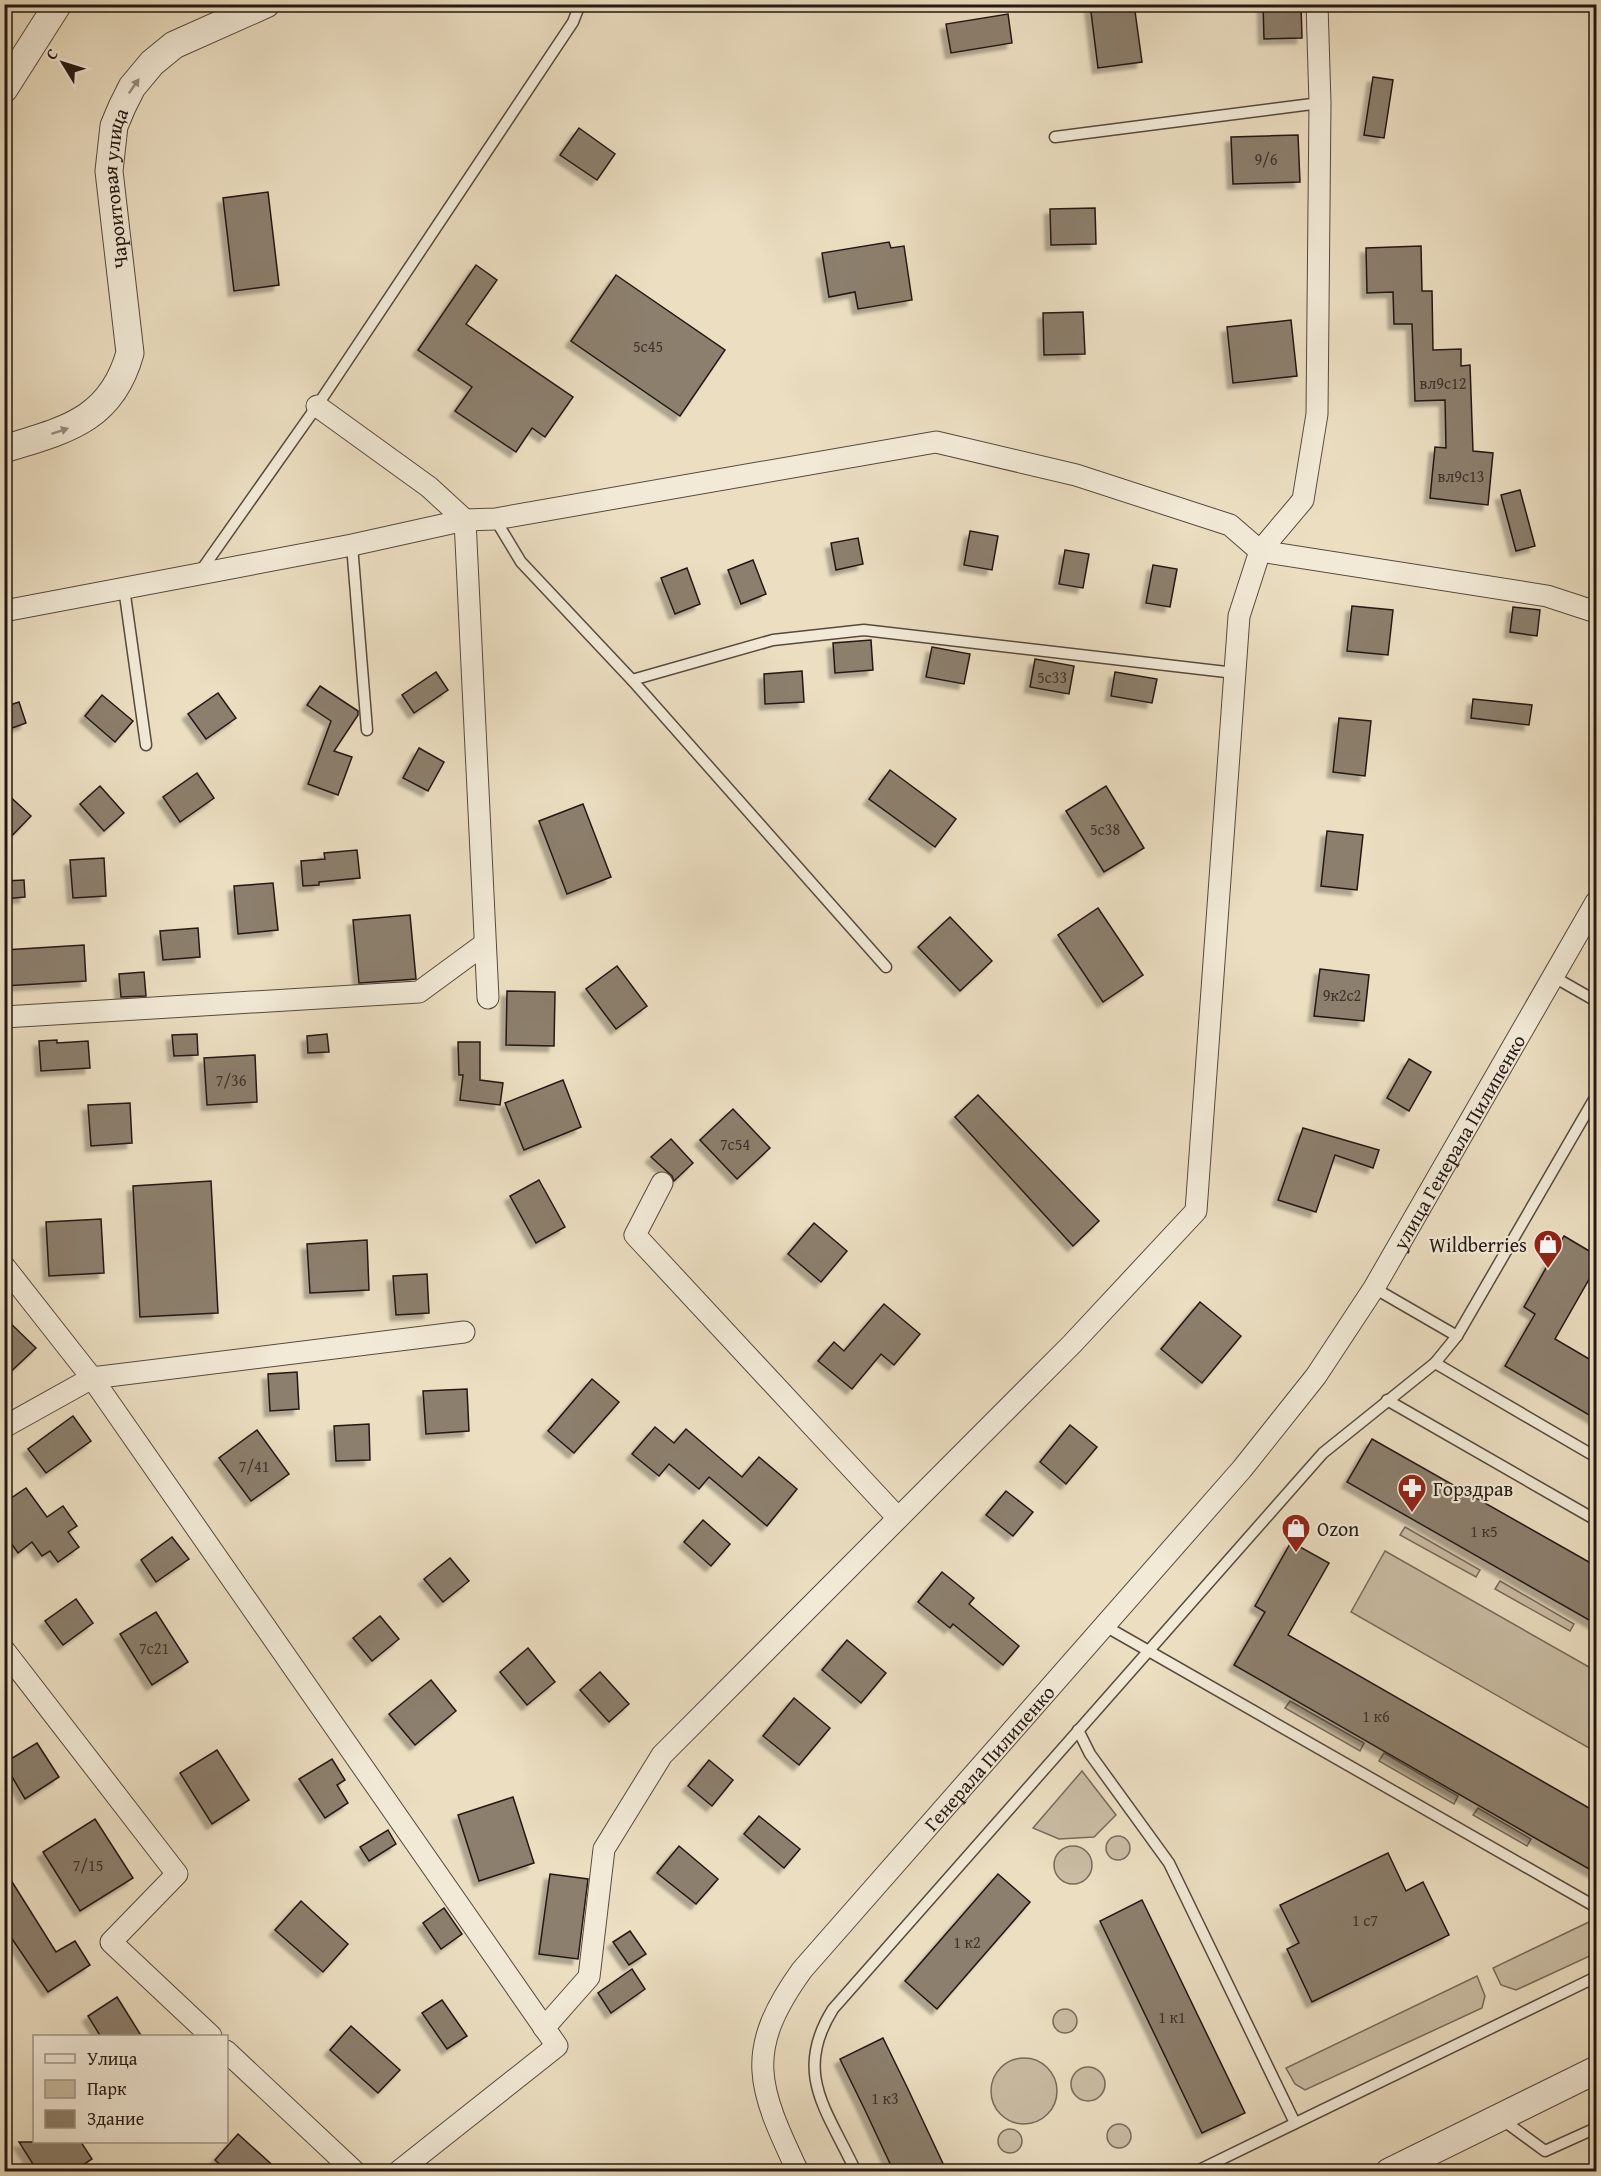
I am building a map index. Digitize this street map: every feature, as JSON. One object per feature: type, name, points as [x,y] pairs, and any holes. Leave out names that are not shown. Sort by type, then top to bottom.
[{"type":"street","points":[[4,90],[58,4]]},
{"type":"street","name":"Чароитовая улица","points":[[4,449],[73,427],[98,410],[109,398],[126,369],[130,353],[109,171],[114,126],[132,87],[152,63],[174,45],[266,4]]},
{"type":"street","points":[[544,2028],[589,1977],[604,1849],[662,1755],[1072,1344],[1197,1211],[1239,616],[1260,551],[1303,500],[1317,414],[1320,103],[1317,4]]},
{"type":"street","points":[[317,406],[429,487],[465,520],[483,945],[488,998]]},
{"type":"street","points":[[4,611],[352,545],[465,520],[495,519],[936,442],[1076,475],[1230,525],[1260,551],[1547,596],[1596,612]]},
{"type":"street","name":"улица Генерала Пилипенко","points":[[1316,1376],[1374,1288],[1596,903]]},
{"type":"street","points":[[4,1017],[419,992],[483,945]]},
{"type":"street","points":[[662,1183],[635,1235],[898,1518]]},
{"type":"street","points":[[4,1266],[92,1378],[557,2046],[398,2172]]},
{"type":"street","points":[[4,1427],[92,1378],[465,1332]]},
{"type":"street","name":"Генерала Пилипенко","points":[[798,2172],[771,2114],[763,2077],[765,2041],[771,2022],[784,1996],[802,1970],[1242,1469],[1316,1376]]},
{"type":"street","points":[[4,1650],[177,1874],[111,1942],[209,2035]]},
{"type":"street","points":[[228,2053],[355,2172]]},
{"type":"street","points":[[1389,2172],[1596,2070]]},
{"type":"lane","points":[[198,574],[317,406],[566,32],[580,4]]},
{"type":"lane","points":[[1055,137],[1320,103]]},
{"type":"lane","points":[[495,519],[521,562],[632,680],[886,967]]},
{"type":"lane","points":[[352,545],[367,730]]},
{"type":"lane","points":[[124,588],[146,745]]},
{"type":"lane","points":[[632,680],[774,640],[864,630],[1235,672]]},
{"type":"lane","points":[[1554,977],[1596,1001]]},
{"type":"lane","points":[[856,2172],[816,2087],[814,2052],[820,2031],[833,2009],[1323,1453],[1435,1363],[1457,1336],[1596,1096]]},
{"type":"lane","points":[[1374,1288],[1457,1336]]},
{"type":"lane","points":[[1435,1363],[1596,1457]]},
{"type":"lane","points":[[1387,1400],[1596,1520]]},
{"type":"lane","points":[[1105,1626],[1596,1907]]},
{"type":"lane","points":[[1078,1730],[1090,1754],[1169,1863],[1295,2123]]},
{"type":"lane","points":[[1195,2172],[1596,1977]]},
{"type":"lane","points":[[1500,2117],[1545,2151],[1596,2128]]},
{"type":"green space","points":[[1405,1527],[1480,1570],[1476,1577],[1400,1535]]},
{"type":"green space","points":[[1385,1551],[1596,1671],[1596,1752],[1351,1612]]},
{"type":"green space","points":[[1500,1581],[1574,1624],[1570,1631],[1495,1589]]},
{"type":"green space","points":[[1290,1701],[1364,1743],[1360,1751],[1285,1708]]},
{"type":"green space","points":[[1384,1753],[1458,1796],[1454,1804],[1379,1761]]},
{"type":"green space","points":[[1082,1771],[1116,1815],[1094,1837],[1059,1839],[1033,1828]]},
{"type":"green space","points":[[1478,1808],[1531,1839],[1527,1846],[1473,1815]]},
{"type":"green space","points":[[1113,1836],[1123,1836],[1130,1843],[1130,1853],[1123,1860],[1113,1860],[1106,1853],[1106,1843]]},
{"type":"green space","points":[[1073,1846],[1086,1852],[1092,1865],[1086,1878],[1073,1884],[1060,1878],[1054,1865],[1060,1852]]},
{"type":"green space","points":[[1593,1920],[1597,1928],[1597,1938],[1592,1955],[1516,1990],[1501,1985],[1493,1968]]},
{"type":"green space","points":[[1477,1976],[1485,1996],[1482,2008],[1305,2090],[1295,2084],[1286,2068]]},
{"type":"green space","points":[[1060,2009],[1070,2009],[1077,2016],[1077,2026],[1070,2033],[1060,2033],[1053,2026],[1053,2016]]},
{"type":"green space","points":[[1024,2058],[1037,2061],[1047,2068],[1054,2078],[1057,2091],[1054,2104],[1047,2114],[1037,2121],[1024,2124],[1011,2121],[1001,2114],[994,2104],[991,2091],[994,2078],[1001,2068],[1011,2061]]},
{"type":"green space","points":[[1088,2067],[1100,2072],[1105,2084],[1100,2096],[1088,2101],[1076,2096],[1071,2084],[1076,2072]]},
{"type":"green space","points":[[1114,2124],[1124,2124],[1131,2131],[1131,2141],[1124,2148],[1114,2148],[1107,2141],[1107,2131]]},
{"type":"green space","points":[[1005,2129],[1015,2129],[1022,2136],[1022,2146],[1015,2153],[1005,2153],[998,2146],[998,2136]]},
{"type":"building","points":[[1090,4],[1134,4],[1142,62],[1098,68]]},
{"type":"building","points":[[1263,4],[1301,4],[1302,38],[1264,39]]},
{"type":"building","points":[[1008,14],[1012,43],[951,53],[946,24]]},
{"type":"building","points":[[1373,77],[1393,80],[1384,138],[1364,135]]},
{"type":"building","points":[[579,128],[615,154],[597,180],[560,155]]},
{"type":"building","points":[[1298,135],[1300,182],[1233,184],[1231,137]]},
{"type":"building","points":[[268,192],[279,285],[234,291],[223,198]]},
{"type":"building","points":[[1095,208],[1096,244],[1051,245],[1050,209]]},
{"type":"building","points":[[889,242],[891,248],[904,246],[912,300],[858,309],[855,292],[829,297],[822,253]]},
{"type":"building","points":[[1421,246],[1422,291],[1432,291],[1433,350],[1461,349],[1461,366],[1470,365],[1473,451],[1493,453],[1488,505],[1430,498],[1435,447],[1446,448],[1445,400],[1415,401],[1412,324],[1394,324],[1393,292],[1367,293],[1366,248]]},
{"type":"building","points":[[476,265],[497,280],[466,324],[573,397],[545,437],[532,428],[516,452],[455,411],[472,387],[418,350]]},
{"type":"building","points":[[616,275],[725,350],[680,416],[571,341]]},
{"type":"building","points":[[1083,312],[1085,354],[1044,355],[1043,313]]},
{"type":"building","points":[[1291,320],[1297,376],[1233,383],[1227,327]]},
{"type":"building","points":[[1520,490],[1535,546],[1516,551],[1501,495]]},
{"type":"building","points":[[970,531],[998,536],[992,570],[964,565]]},
{"type":"building","points":[[858,538],[863,564],[836,570],[831,543]]},
{"type":"building","points":[[1065,550],[1089,554],[1083,588],[1059,584]]},
{"type":"building","points":[[753,560],[766,594],[741,604],[728,570]]},
{"type":"building","points":[[1153,565],[1177,569],[1170,607],[1146,603]]},
{"type":"building","points":[[687,568],[700,604],[675,614],[661,578]]},
{"type":"building","points":[[1352,606],[1393,610],[1388,655],[1347,651]]},
{"type":"building","points":[[1513,607],[1540,610],[1537,636],[1510,632]]},
{"type":"building","points":[[871,640],[873,670],[835,673],[833,643]]},
{"type":"building","points":[[932,647],[970,654],[964,684],[926,677]]},
{"type":"building","points":[[1035,659],[1074,666],[1069,694],[1030,687]]},
{"type":"building","points":[[802,671],[804,702],[765,704],[764,674]]},
{"type":"building","points":[[436,672],[448,690],[414,713],[402,695]]},
{"type":"building","points":[[1115,672],[1157,679],[1152,703],[1111,696]]},
{"type":"building","points":[[320,686],[358,711],[358,715],[334,751],[352,757],[338,795],[308,784],[331,721],[307,705]]},
{"type":"building","points":[[218,693],[236,718],[206,739],[188,714]]},
{"type":"building","points":[[102,695],[133,721],[115,742],[85,716]]},
{"type":"building","points":[[1473,699],[1532,705],[1529,725],[1471,718]]},
{"type":"building","points":[[19,702],[26,723],[4,731],[4,707]]},
{"type":"building","points":[[1339,718],[1371,721],[1365,776],[1333,772]]},
{"type":"building","points":[[419,748],[444,762],[428,791],[403,778]]},
{"type":"building","points":[[890,770],[956,819],[935,847],[869,799]]},
{"type":"building","points":[[197,773],[214,798],[180,822],[163,797]]},
{"type":"building","points":[[100,786],[124,813],[104,831],[80,804]]},
{"type":"building","points":[[1106,786],[1144,848],[1104,872],[1066,811]]},
{"type":"building","points":[[4,791],[31,816],[4,844]]},
{"type":"building","points":[[583,804],[611,877],[567,894],[539,821]]},
{"type":"building","points":[[1327,831],[1363,835],[1357,890],[1321,886]]},
{"type":"building","points":[[357,850],[360,878],[303,886],[301,861],[325,859],[324,853]]},
{"type":"building","points":[[104,858],[106,896],[73,898],[70,860]]},
{"type":"building","points":[[24,880],[25,897],[4,899],[4,881]]},
{"type":"building","points":[[273,883],[278,930],[238,934],[234,886]]},
{"type":"building","points":[[1098,908],[1143,975],[1103,1002],[1058,935]]},
{"type":"building","points":[[410,915],[416,979],[359,983],[353,920]]},
{"type":"building","points":[[950,917],[992,961],[960,991],[918,947]]},
{"type":"building","points":[[198,928],[200,957],[163,960],[160,931]]},
{"type":"building","points":[[84,945],[86,981],[4,986],[4,950]]},
{"type":"building","points":[[617,966],[647,1006],[616,1029],[586,989]]},
{"type":"building","points":[[1320,969],[1369,975],[1364,1021],[1314,1016]]},
{"type":"building","points":[[144,972],[146,996],[121,997],[119,974]]},
{"type":"building","points":[[507,991],[555,992],[554,1046],[506,1045]]},
{"type":"building","points":[[197,1034],[198,1055],[174,1056],[172,1035]]},
{"type":"building","points":[[327,1034],[329,1052],[308,1053],[307,1036]]},
{"type":"building","points":[[57,1040],[57,1043],[88,1041],[90,1068],[41,1071],[39,1041]]},
{"type":"building","points":[[458,1042],[480,1042],[480,1080],[503,1083],[500,1105],[460,1100],[463,1075],[459,1075]]},
{"type":"building","points":[[255,1055],[257,1102],[207,1105],[204,1058]]},
{"type":"building","points":[[1409,1059],[1431,1072],[1409,1111],[1387,1098]]},
{"type":"building","points":[[563,1080],[581,1127],[524,1150],[505,1103]]},
{"type":"building","points":[[978,1095],[1099,1221],[1073,1246],[955,1117]]},
{"type":"building","points":[[130,1103],[132,1143],[91,1146],[88,1105]]},
{"type":"building","points":[[733,1109],[770,1148],[737,1179],[700,1140]]},
{"type":"building","points":[[1303,1128],[1379,1150],[1373,1168],[1335,1155],[1316,1212],[1278,1200]]},
{"type":"building","points":[[671,1139],[693,1163],[674,1181],[672,1176],[651,1157]]},
{"type":"building","points":[[539,1180],[565,1227],[536,1243],[510,1196]]},
{"type":"building","points":[[211,1181],[218,1313],[140,1317],[133,1186]]},
{"type":"building","points":[[101,1219],[104,1273],[49,1276],[46,1222]]},
{"type":"building","points":[[814,1223],[847,1251],[821,1282],[788,1254]]},
{"type":"building","points":[[1564,1236],[1596,1255],[1596,1267],[1555,1339],[1596,1363],[1596,1419],[1505,1366],[1535,1314],[1524,1307]]},
{"type":"building","points":[[367,1240],[369,1290],[310,1293],[307,1244]]},
{"type":"building","points":[[427,1274],[429,1313],[396,1315],[393,1276]]},
{"type":"building","points":[[1200,1302],[1241,1336],[1202,1383],[1161,1349]]},
{"type":"building","points":[[884,1304],[920,1334],[894,1365],[881,1354],[852,1389],[818,1361],[834,1342],[844,1351]]},
{"type":"building","points":[[4,1317],[36,1348],[4,1378]]},
{"type":"building","points":[[297,1372],[299,1409],[270,1411],[268,1374]]},
{"type":"building","points":[[592,1379],[619,1402],[574,1453],[548,1431]]},
{"type":"building","points":[[467,1389],[469,1431],[426,1434],[423,1391]]},
{"type":"building","points":[[73,1416],[91,1441],[46,1473],[28,1449]]},
{"type":"building","points":[[369,1424],[370,1460],[336,1461],[334,1426]]},
{"type":"building","points":[[1070,1425],[1097,1447],[1066,1484],[1040,1462]]},
{"type":"building","points":[[655,1427],[674,1443],[686,1429],[742,1477],[759,1457],[797,1489],[767,1526],[709,1477],[699,1489],[669,1464],[659,1476],[632,1454]]},
{"type":"building","points":[[257,1430],[289,1474],[251,1501],[219,1458]]},
{"type":"building","points":[[1372,1439],[1596,1566],[1596,1624],[1347,1482]]},
{"type":"building","points":[[26,1488],[47,1517],[63,1506],[77,1526],[68,1532],[79,1547],[58,1562],[50,1551],[42,1556],[32,1542],[18,1553],[4,1533],[4,1503]]},
{"type":"building","points":[[1006,1491],[1033,1512],[1013,1536],[986,1515]]},
{"type":"building","points":[[703,1520],[730,1544],[711,1566],[684,1542]]},
{"type":"building","points":[[172,1537],[189,1559],[156,1582],[141,1560]]},
{"type":"building","points":[[1291,1542],[1329,1563],[1288,1635],[1596,1812],[1596,1873],[1234,1665],[1265,1612],[1255,1606]]},
{"type":"building","points":[[450,1558],[469,1581],[443,1602],[424,1579]]},
{"type":"building","points":[[942,1572],[974,1598],[969,1604],[1019,1646],[1003,1665],[953,1624],[950,1628],[918,1602]]},
{"type":"building","points":[[76,1599],[93,1623],[63,1645],[45,1621]]},
{"type":"building","points":[[156,1612],[188,1662],[152,1685],[120,1634]]},
{"type":"building","points":[[380,1616],[399,1639],[372,1661],[353,1638]]},
{"type":"building","points":[[847,1640],[886,1673],[861,1703],[822,1670]]},
{"type":"building","points":[[528,1648],[555,1682],[527,1705],[500,1672]]},
{"type":"building","points":[[600,1672],[629,1704],[609,1722],[580,1690]]},
{"type":"building","points":[[431,1680],[456,1711],[415,1745],[389,1714]]},
{"type":"building","points":[[794,1698],[830,1728],[799,1765],[763,1736]]},
{"type":"building","points":[[37,1743],[59,1777],[25,1799],[4,1763]]},
{"type":"building","points":[[217,1750],[249,1800],[212,1824],[180,1773]]},
{"type":"building","points":[[332,1759],[345,1780],[337,1785],[348,1803],[325,1818],[299,1779]]},
{"type":"building","points":[[709,1760],[733,1780],[712,1806],[688,1786]]},
{"type":"building","points":[[513,1797],[534,1863],[479,1881],[458,1815]]},
{"type":"building","points":[[759,1816],[800,1849],[784,1868],[744,1834]]},
{"type":"building","points":[[95,1819],[133,1878],[80,1911],[43,1852]]},
{"type":"building","points":[[388,1830],[396,1844],[369,1861],[360,1847]]},
{"type":"building","points":[[679,1846],[718,1879],[696,1904],[657,1873]]},
{"type":"building","points":[[1388,1853],[1406,1891],[1423,1882],[1449,1935],[1312,2002],[1287,1949],[1299,1943],[1280,1905]]},
{"type":"building","points":[[4,1869],[56,1952],[75,1941],[90,1965],[48,1992],[4,1927]]},
{"type":"building","points":[[550,1874],[588,1879],[578,1959],[539,1954]]},
{"type":"building","points":[[998,1874],[1030,1902],[937,2009],[905,1981]]},
{"type":"building","points":[[1142,1900],[1245,2113],[1202,2133],[1100,1921]]},
{"type":"building","points":[[301,1901],[348,1944],[323,1972],[275,1930]]},
{"type":"building","points":[[444,1908],[462,1934],[441,1949],[423,1923]]},
{"type":"building","points":[[630,1931],[646,1954],[629,1965],[613,1942]]},
{"type":"building","points":[[632,1969],[645,1989],[611,2013],[598,1993]]},
{"type":"building","points":[[117,1997],[141,2035],[100,2035],[88,2016]]},
{"type":"building","points":[[442,2000],[467,2036],[447,2049],[422,2013]]},
{"type":"building","points":[[351,2026],[400,2070],[378,2093],[330,2050]]},
{"type":"building","points":[[883,2038],[947,2172],[894,2172],[840,2059]]},
{"type":"building","points":[[238,2134],[280,2172],[228,2172],[215,2160]]},
{"type":"building","points":[[19,2142],[82,2143],[92,2159],[72,2172],[38,2172]]},
{"type":"place","name":"Wildberries","points":[[1548,1270]]},
{"type":"place","name":"Горздрав","points":[[1412,1514]]},
{"type":"place","name":"Ozon","points":[[1296,1554]]}]
